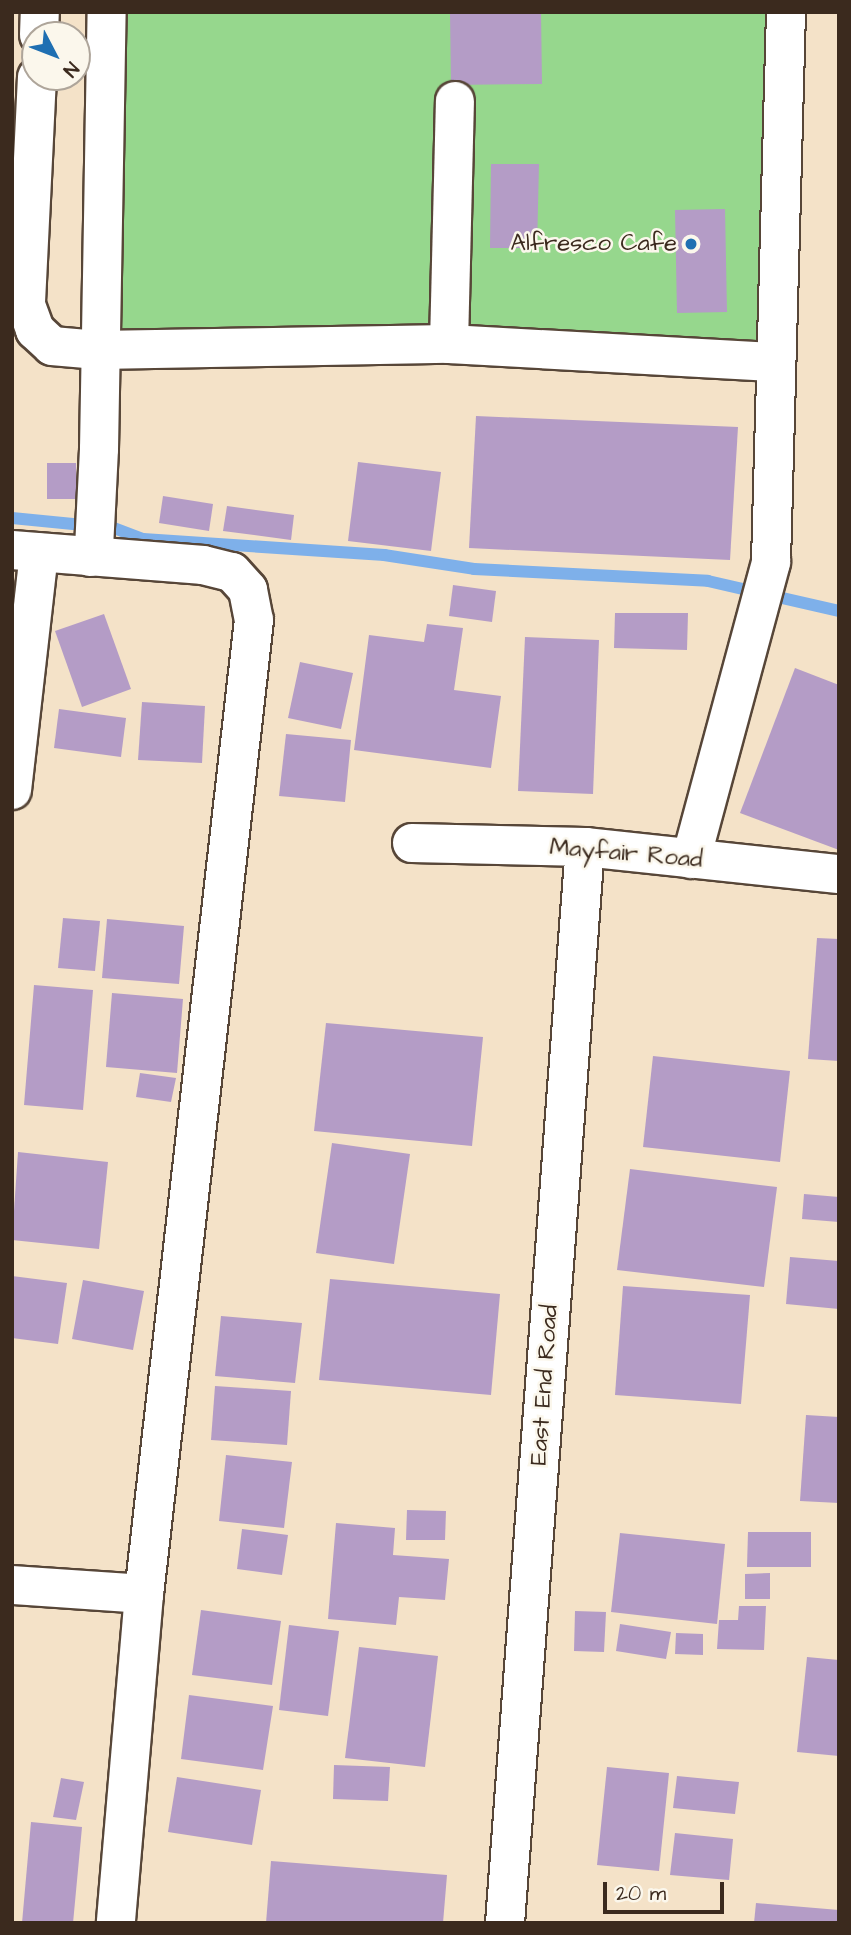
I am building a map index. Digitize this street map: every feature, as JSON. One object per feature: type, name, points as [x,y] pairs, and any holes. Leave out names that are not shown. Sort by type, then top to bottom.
[{"type":"street","points":[[92,553],[97,506],[98,351],[107,12]]},
{"type":"street","points":[[691,859],[724,730],[757,624],[771,562],[773,362],[786,112],[786,12]]},
{"type":"street","points":[[36,91],[26,305],[35,330],[52,346],[98,351],[449,344],[773,362]]},
{"type":"street","points":[[449,344],[455,101]]},
{"type":"street","points":[[12,790],[26,552],[92,553],[203,565],[233,572],[248,590],[254,621],[144,1594],[116,1923]]},
{"type":"street","name":"Mayfair Road","points":[[412,843],[585,847],[839,874]]},
{"type":"street","name":"East End Road","points":[[505,1923],[585,847]]},
{"type":"street","points":[[12,1585],[144,1594]]},
{"type":"green space","points":[[107,12],[786,12],[773,362],[98,350]]},
{"type":"building","points":[[450,12],[541,12],[542,84],[451,85]]},
{"type":"building","points":[[491,164],[539,164],[537,248],[490,248]]},
{"type":"building","points":[[725,209],[727,312],[677,313],[675,210]]},
{"type":"building","points":[[476,416],[738,427],[730,560],[469,548]]},
{"type":"building","points":[[358,462],[441,472],[431,551],[348,541]]},
{"type":"building","points":[[47,463],[76,463],[77,499],[47,499]]},
{"type":"building","points":[[163,496],[213,504],[209,531],[159,523]]},
{"type":"building","points":[[227,506],[294,515],[291,540],[223,531]]},
{"type":"building","points":[[453,585],[496,591],[492,622],[449,616]]},
{"type":"building","points":[[615,613],[688,613],[687,650],[614,648]]},
{"type":"building","points":[[104,614],[131,689],[82,707],[55,631]]},
{"type":"building","points":[[427,624],[463,628],[454,690],[501,696],[491,768],[354,750],[369,635],[424,642]]},
{"type":"building","points":[[525,637],[599,640],[593,794],[518,791]]},
{"type":"building","points":[[300,662],[353,673],[341,729],[288,718]]},
{"type":"building","points":[[795,668],[839,685],[839,850],[740,813]]},
{"type":"building","points":[[142,702],[205,706],[202,763],[138,760]]},
{"type":"building","points":[[59,709],[126,718],[121,757],[54,748]]},
{"type":"building","points":[[286,734],[351,740],[345,802],[279,796]]},
{"type":"building","points":[[63,918],[100,921],[95,971],[58,968]]},
{"type":"building","points":[[107,919],[184,926],[179,984],[102,978]]},
{"type":"building","points":[[817,938],[839,939],[839,1061],[808,1059]]},
{"type":"building","points":[[34,985],[93,990],[83,1110],[24,1105]]},
{"type":"building","points":[[112,993],[183,999],[177,1073],[106,1067]]},
{"type":"building","points":[[326,1023],[483,1037],[472,1146],[314,1131]]},
{"type":"building","points":[[653,1056],[790,1071],[780,1162],[643,1147]]},
{"type":"building","points":[[140,1073],[176,1078],[171,1102],[136,1097]]},
{"type":"building","points":[[332,1143],[410,1154],[394,1264],[316,1253]]},
{"type":"building","points":[[18,1152],[108,1162],[99,1249],[12,1240]]},
{"type":"building","points":[[630,1169],[777,1187],[764,1287],[617,1270]]},
{"type":"building","points":[[804,1194],[839,1197],[839,1222],[802,1219]]},
{"type":"building","points":[[790,1257],[839,1261],[839,1309],[786,1304]]},
{"type":"building","points":[[12,1276],[67,1283],[58,1344],[12,1338]]},
{"type":"building","points":[[330,1279],[500,1294],[491,1395],[319,1380]]},
{"type":"building","points":[[83,1280],[144,1291],[133,1350],[72,1339]]},
{"type":"building","points":[[623,1286],[750,1295],[741,1404],[615,1395]]},
{"type":"building","points":[[221,1316],[302,1323],[295,1383],[215,1376]]},
{"type":"building","points":[[215,1386],[291,1391],[287,1445],[211,1440]]},
{"type":"building","points":[[806,1415],[839,1417],[839,1503],[800,1501]]},
{"type":"building","points":[[226,1455],[292,1462],[284,1528],[219,1521]]},
{"type":"building","points":[[407,1510],[446,1511],[445,1540],[406,1540]]},
{"type":"building","points":[[336,1523],[395,1528],[393,1555],[449,1559],[445,1600],[399,1597],[396,1625],[328,1619]]},
{"type":"building","points":[[242,1529],[288,1535],[282,1575],[237,1569]]},
{"type":"building","points":[[748,1532],[811,1532],[811,1567],[747,1567]]},
{"type":"building","points":[[620,1533],[725,1544],[717,1624],[611,1612]]},
{"type":"building","points":[[770,1573],[770,1599],[745,1599],[745,1574]]},
{"type":"building","points":[[739,1606],[766,1606],[764,1650],[717,1649],[719,1620],[738,1620]]},
{"type":"building","points":[[201,1610],[281,1621],[272,1685],[192,1675]]},
{"type":"building","points":[[575,1611],[606,1612],[604,1652],[574,1651]]},
{"type":"building","points":[[620,1624],[671,1632],[666,1659],[616,1651]]},
{"type":"building","points":[[289,1625],[339,1631],[328,1716],[279,1710]]},
{"type":"building","points":[[676,1633],[703,1634],[703,1655],[675,1654]]},
{"type":"building","points":[[359,1647],[438,1656],[425,1767],[345,1758]]},
{"type":"building","points":[[807,1657],[839,1660],[839,1756],[797,1752]]},
{"type":"building","points":[[189,1695],[273,1706],[263,1770],[181,1759]]},
{"type":"building","points":[[334,1765],[390,1767],[388,1801],[333,1799]]},
{"type":"building","points":[[607,1767],[669,1773],[659,1871],[597,1865]]},
{"type":"building","points":[[677,1776],[739,1782],[735,1814],[673,1808]]},
{"type":"building","points":[[177,1777],[261,1790],[252,1845],[168,1832]]},
{"type":"building","points":[[61,1778],[84,1782],[76,1820],[53,1817]]},
{"type":"building","points":[[31,1822],[82,1827],[73,1923],[22,1923]]},
{"type":"building","points":[[675,1833],[733,1839],[729,1880],[670,1875]]},
{"type":"building","points":[[271,1861],[447,1875],[443,1923],[266,1923]]},
{"type":"building","points":[[756,1903],[839,1910],[839,1923],[754,1923]]},
{"type":"waterway","points":[[12,518],[114,528],[143,539],[384,555],[474,569],[708,581],[839,611]]},
{"type":"place","name":"Alfresco Cafe","points":[[691,244]]}]
